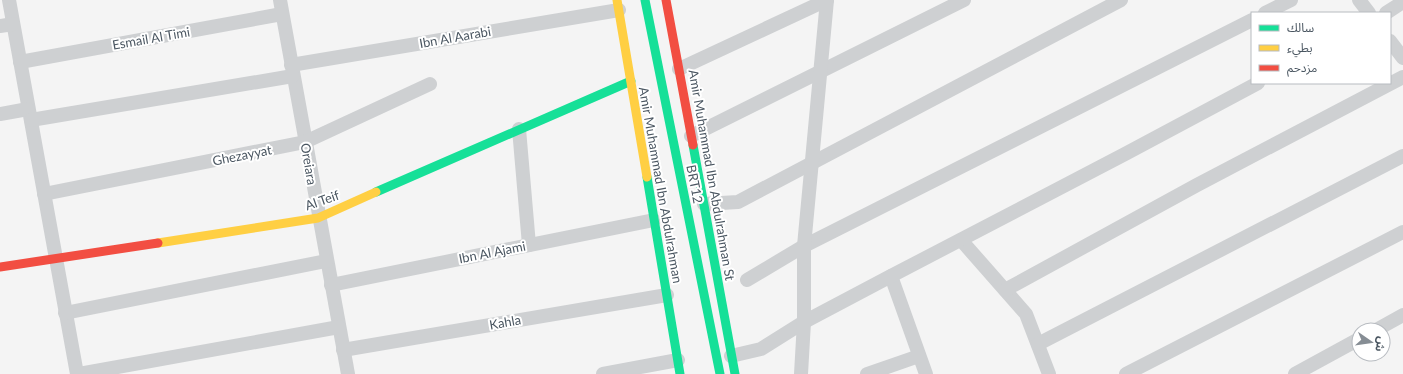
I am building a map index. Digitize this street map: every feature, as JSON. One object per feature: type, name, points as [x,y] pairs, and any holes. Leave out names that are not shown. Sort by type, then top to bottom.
[{"type":"main road","name":"BRT12","points":[[645,0],[720,374]]},
{"type":"main road","name":"Amir Muhammad Ibn Abdulrahman St","points":[[666,0],[735,374]]},
{"type":"main road","name":"Amir Muhammad Ibn Abdulrahman","points":[[618,5],[679,367]]},
{"type":"main road","name":"Al Teif","points":[[0,267],[318,218],[631,81]]},
{"type":"street","name":"Oreiara","points":[[280,0],[318,218],[348,374]]},
{"type":"street","points":[[679,69],[827,0]]},
{"type":"street","points":[[801,374],[804,322],[804,246],[827,0]]},
{"type":"street","points":[[691,136],[964,0]]},
{"type":"street","points":[[704,204],[738,202],[1121,0]]},
{"type":"street","points":[[1267,12],[1291,0]]},
{"type":"street","points":[[1359,0],[1368,12]]},
{"type":"street","points":[[12,1],[7,25],[20,62],[65,313],[78,374],[339,327]]},
{"type":"street","points":[[1388,12],[1403,2]]},
{"type":"street","name":"Ibn Al Aarabi","points":[[0,114],[30,114],[292,70],[618,5]]},
{"type":"street","name":"Esmail Al Timi","points":[[20,62],[282,14]]},
{"type":"street","points":[[747,280],[804,246],[1251,21]]},
{"type":"street","points":[[1391,42],[1403,58]]},
{"type":"street","points":[[1391,83],[1403,77]]},
{"type":"street","name":"Ghezayyat","points":[[44,194],[305,142],[430,84]]},
{"type":"street","points":[[732,356],[761,349],[804,322],[1256,84]]},
{"type":"street","points":[[1005,290],[1197,185],[1390,84]]},
{"type":"street","points":[[519,129],[529,245]]},
{"type":"street","points":[[1038,344],[1403,156]]},
{"type":"street","name":"Ibn Al Ajami","points":[[331,285],[654,220]]},
{"type":"street","points":[[1126,374],[1403,232]]},
{"type":"street","points":[[961,240],[1026,314],[1049,374]]},
{"type":"street","points":[[65,313],[326,261]]},
{"type":"street","points":[[891,276],[926,374]]},
{"type":"street","name":"Kahla","points":[[343,350],[667,295]]},
{"type":"street","points":[[1390,322],[1403,315]]},
{"type":"street","points":[[1295,374],[1351,343]]},
{"type":"street","points":[[867,374],[919,356]]},
{"type":"street","points":[[603,374],[679,367]]},
{"type":"traffic: fast","points":[[645,0],[720,374]]},
{"type":"traffic: fast","points":[[376,192],[631,81]]},
{"type":"traffic: fast","points":[[693,145],[735,374]]},
{"type":"traffic: fast","points":[[647,177],[680,374]]},
{"type":"traffic: slow","points":[[617,0],[647,177]]},
{"type":"traffic: slow","points":[[158,243],[318,218],[376,192]]},
{"type":"traffic: jam","points":[[666,0],[693,145]]},
{"type":"traffic: jam","points":[[0,267],[158,243]]}]
